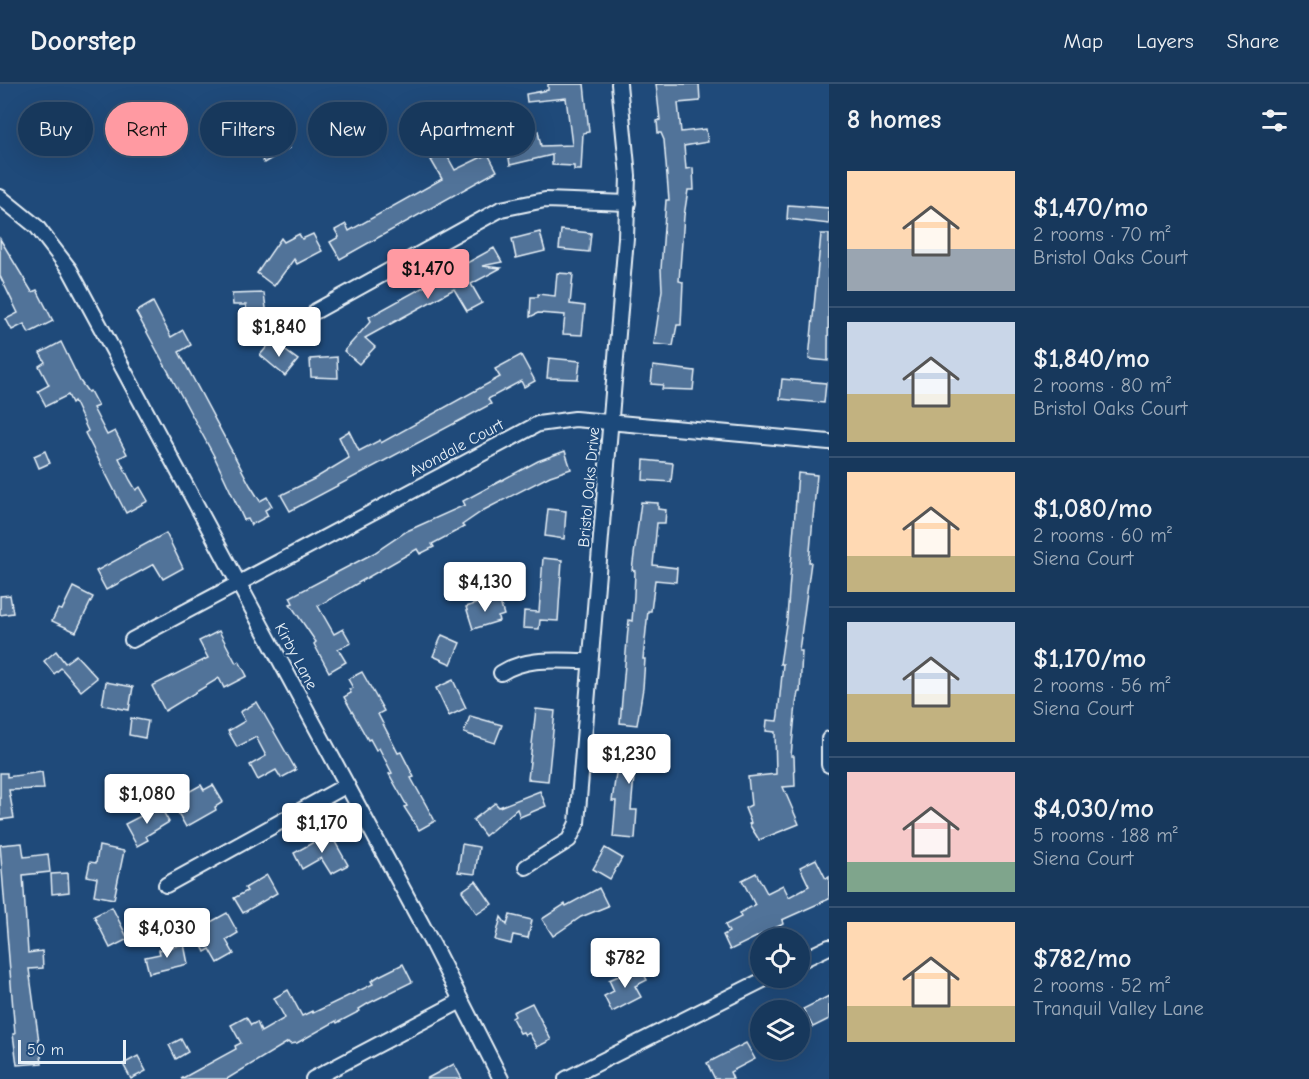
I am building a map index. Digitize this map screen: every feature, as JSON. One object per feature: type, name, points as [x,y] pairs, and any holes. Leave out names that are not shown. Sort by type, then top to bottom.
[{"type":"street","name":"Bristol Oaks Drive","points":[[526,867],[569,840],[577,823],[628,203],[628,176],[619,84]]},
{"type":"street","name":"Kirby Lane","points":[[0,197],[37,227],[70,270],[239,582],[501,1079]]},
{"type":"street","points":[[316,312],[501,209],[545,200],[628,203]]},
{"type":"street","name":"Avondale Court","points":[[132,640],[524,430],[560,419],[829,442]]},
{"type":"street","points":[[501,673],[517,665],[539,660],[590,661]]},
{"type":"street","points":[[829,739],[829,765]]},
{"type":"street","points":[[166,885],[347,785]]},
{"type":"street","points":[[810,956],[829,946]]},
{"type":"street","points":[[566,1079],[750,987]]},
{"type":"street","points":[[313,1079],[461,1002]]},
{"type":"building","points":[[548,84],[584,84],[589,132],[583,133],[581,170],[574,170],[574,166],[552,165],[552,155],[510,165],[509,156],[535,156],[535,132],[538,131],[541,146],[572,145],[566,98],[527,102],[526,94],[548,90]]},
{"type":"building","points":[[656,84],[699,84],[700,101],[678,103],[681,132],[706,129],[708,142],[684,146],[686,169],[693,168],[694,190],[688,190],[684,216],[679,281],[683,282],[681,325],[677,325],[673,346],[654,344],[662,290],[661,269],[666,200],[669,200],[664,140],[661,133],[658,133],[657,121],[660,120]]},
{"type":"building","points":[[260,156],[276,156],[264,163]]},
{"type":"building","points":[[438,156],[447,156],[455,170],[484,156],[489,156],[497,171],[340,259],[330,242],[339,237],[335,230],[346,224],[349,231],[442,179],[431,160]]},
{"type":"building","points":[[788,205],[829,208],[829,224],[787,219]]},
{"type":"building","points":[[561,230],[591,233],[589,252],[559,249]]},
{"type":"building","points":[[540,232],[545,251],[516,258],[512,239]]},
{"type":"building","points":[[299,234],[302,239],[313,234],[322,251],[297,264],[294,259],[274,286],[257,273],[281,238],[284,242]]},
{"type":"building","points":[[821,234],[829,234],[828,361],[809,359]]},
{"type":"building","points":[[0,239],[32,292],[37,290],[53,321],[29,333],[24,324],[12,330],[6,319],[18,313],[0,276]]},
{"type":"building","points":[[494,248],[502,262],[482,266],[501,268],[471,284],[482,303],[467,311],[454,289],[365,338],[375,347],[359,364],[344,351],[371,321],[369,317]]},
{"type":"building","points":[[557,273],[573,274],[570,304],[585,306],[582,335],[563,334],[565,315],[538,313],[530,317],[531,297],[538,297],[538,294],[555,296]]},
{"type":"building","points":[[264,293],[269,331],[249,333],[246,305],[233,305],[232,294]]},
{"type":"building","points":[[153,302],[171,337],[183,330],[191,345],[179,352],[250,485],[260,501],[267,497],[272,506],[265,510],[268,516],[251,525],[248,519],[244,520],[214,456],[136,312]]},
{"type":"building","points":[[272,341],[298,360],[285,376],[260,355]]},
{"type":"building","points":[[61,342],[80,381],[88,392],[90,391],[98,406],[93,408],[107,435],[115,431],[127,454],[119,458],[130,480],[136,490],[140,487],[148,501],[126,513],[85,433],[88,431],[74,401],[72,403],[68,395],[46,406],[38,391],[49,385],[39,366],[45,362],[40,353]]},
{"type":"building","points":[[521,355],[535,381],[524,387],[521,381],[488,399],[491,404],[290,511],[281,495],[349,458],[339,437],[349,431],[359,451],[380,440],[381,443],[500,377],[495,369]]},
{"type":"building","points":[[337,357],[338,378],[311,377],[310,359]]},
{"type":"building","points":[[549,358],[580,361],[578,379],[547,378]]},
{"type":"building","points":[[653,366],[695,371],[693,390],[662,389],[663,385],[651,384]]},
{"type":"building","points":[[782,379],[826,383],[824,403],[780,399]]},
{"type":"building","points":[[45,451],[50,463],[39,468],[34,456]]},
{"type":"building","points":[[565,451],[571,469],[550,476],[484,510],[462,525],[464,527],[432,544],[434,547],[420,554],[417,549],[318,606],[334,634],[343,629],[351,643],[338,649],[346,662],[329,672],[314,644],[316,642],[290,604],[293,603],[290,597],[374,553],[407,531],[465,505],[463,501],[538,461]]},
{"type":"building","points":[[644,460],[673,463],[671,482],[643,480]]},
{"type":"building","points":[[798,473],[817,475],[809,562],[811,562],[799,651],[802,651],[800,692],[798,692],[796,704],[791,756],[794,756],[795,786],[783,787],[799,824],[759,840],[749,824],[751,823],[745,808],[751,805],[748,777],[776,774],[775,732],[766,731],[767,720],[777,721],[778,715],[783,664],[780,664],[787,618]]},
{"type":"building","points":[[641,502],[658,503],[658,509],[666,510],[665,523],[657,523],[653,565],[677,568],[676,582],[655,580],[651,611],[648,611],[643,659],[645,659],[643,688],[637,725],[620,723],[628,629],[629,620],[632,621],[634,596],[635,571],[632,570]]},
{"type":"building","points":[[548,509],[566,511],[564,539],[545,536]]},
{"type":"building","points":[[166,533],[183,568],[163,579],[154,564],[106,590],[96,571]]},
{"type":"building","points":[[543,558],[562,560],[558,621],[540,620],[539,629],[523,628],[524,611],[539,612]]},
{"type":"building","points":[[73,587],[93,597],[76,632],[52,621],[58,609],[62,610]]},
{"type":"building","points":[[10,595],[13,613],[0,615],[0,596]]},
{"type":"building","points":[[498,596],[504,615],[498,617],[499,621],[473,629],[466,607]]},
{"type":"building","points":[[219,631],[236,663],[239,661],[247,676],[224,688],[219,678],[165,711],[152,686],[208,658],[199,641]]},
{"type":"building","points":[[442,635],[460,643],[451,664],[433,656]]},
{"type":"building","points":[[56,651],[65,663],[76,655],[97,678],[81,691],[61,668],[54,674],[44,661]]},
{"type":"building","points":[[362,672],[384,711],[378,714],[398,753],[401,752],[414,777],[411,778],[435,821],[419,830],[404,807],[407,806],[389,774],[392,773],[379,748],[376,750],[370,739],[368,740],[344,697],[351,693],[349,689],[353,688],[348,679]]},
{"type":"building","points":[[453,680],[466,708],[449,716],[436,688]]},
{"type":"building","points":[[106,682],[133,687],[129,710],[102,705]]},
{"type":"building","points":[[257,702],[296,770],[281,778],[276,770],[258,780],[250,765],[266,756],[256,737],[237,747],[228,731],[245,721],[240,712]]},
{"type":"building","points":[[536,709],[555,711],[548,781],[528,779]]},
{"type":"building","points":[[470,716],[502,725],[495,743],[464,733]]},
{"type":"building","points":[[131,718],[148,721],[145,738],[129,735]]},
{"type":"building","points":[[633,735],[652,737],[650,765],[635,764],[631,810],[637,810],[635,839],[613,837],[616,801],[612,801],[620,746],[632,747]]},
{"type":"building","points":[[42,772],[44,789],[9,790],[14,818],[0,820],[0,773],[7,773],[7,777]]},
{"type":"building","points":[[201,785],[204,790],[213,785],[223,802],[215,807],[216,810],[186,827],[176,809],[185,804],[181,796]]},
{"type":"building","points":[[540,791],[546,806],[520,817],[517,809],[485,836],[473,820],[495,803],[499,807]]},
{"type":"building","points":[[160,806],[169,822],[146,836],[148,840],[137,846],[125,824]]},
{"type":"building","points":[[330,833],[348,865],[331,874],[321,858],[302,869],[294,853]]},
{"type":"building","points":[[22,843],[24,857],[48,854],[50,872],[23,875],[28,953],[42,951],[43,968],[29,969],[42,1063],[17,1065],[0,845]]},
{"type":"building","points":[[462,844],[479,847],[475,874],[458,872]]},
{"type":"building","points":[[99,846],[124,851],[114,899],[94,895],[97,878],[87,876],[90,862],[96,863]]},
{"type":"building","points":[[605,848],[622,858],[610,879],[593,869]]},
{"type":"building","points":[[816,859],[826,879],[829,877],[829,899],[782,920],[783,924],[775,928],[750,928],[750,940],[730,950],[723,935],[729,932],[725,925],[741,917],[739,913],[755,905],[742,880],[756,873],[767,893],[783,885],[789,897],[809,886],[800,867]]},
{"type":"building","points":[[68,873],[69,892],[52,894],[51,874]]},
{"type":"building","points":[[267,875],[277,893],[243,913],[234,898],[247,891],[245,888]]},
{"type":"building","points":[[476,881],[492,904],[477,914],[462,891]]},
{"type":"building","points":[[599,888],[608,906],[581,917],[553,936],[542,919],[565,904],[566,906]]},
{"type":"building","points":[[112,907],[128,939],[110,948],[94,916]]},
{"type":"building","points":[[227,913],[238,933],[226,940],[234,954],[218,963],[210,949],[205,952],[194,931]]},
{"type":"building","points":[[510,915],[532,920],[528,938],[513,935],[511,944],[495,940],[501,917],[507,925]]},
{"type":"building","points":[[184,944],[188,964],[149,973],[145,957],[160,954],[159,950]]},
{"type":"building","points":[[403,964],[412,982],[369,1003],[359,1009],[360,1011],[337,1023],[336,1021],[297,1043],[288,1042],[227,1079],[181,1079],[236,1049],[235,1046],[241,1043],[231,1025],[246,1017],[251,1025],[257,1022],[261,1032],[285,1018],[274,998],[288,990],[302,1016],[373,984],[371,981]]},
{"type":"building","points":[[640,967],[647,980],[635,986],[641,997],[612,1012],[604,996],[614,991],[609,980]]},
{"type":"building","points":[[829,996],[829,1019],[813,1027],[810,1022],[810,1006]]},
{"type":"building","points":[[532,1003],[551,1040],[537,1047],[529,1033],[525,1035],[523,1032],[520,1033],[512,1018],[515,1016],[513,1012]]},
{"type":"building","points":[[181,1039],[188,1052],[176,1059],[169,1045]]},
{"type":"building","points":[[746,1043],[750,1050],[750,1060],[753,1060],[730,1072],[733,1079],[715,1079],[707,1063]]},
{"type":"building","points":[[138,1056],[146,1071],[131,1079],[123,1064]]},
{"type":"building","points":[[454,1064],[462,1079],[426,1079]]}]
